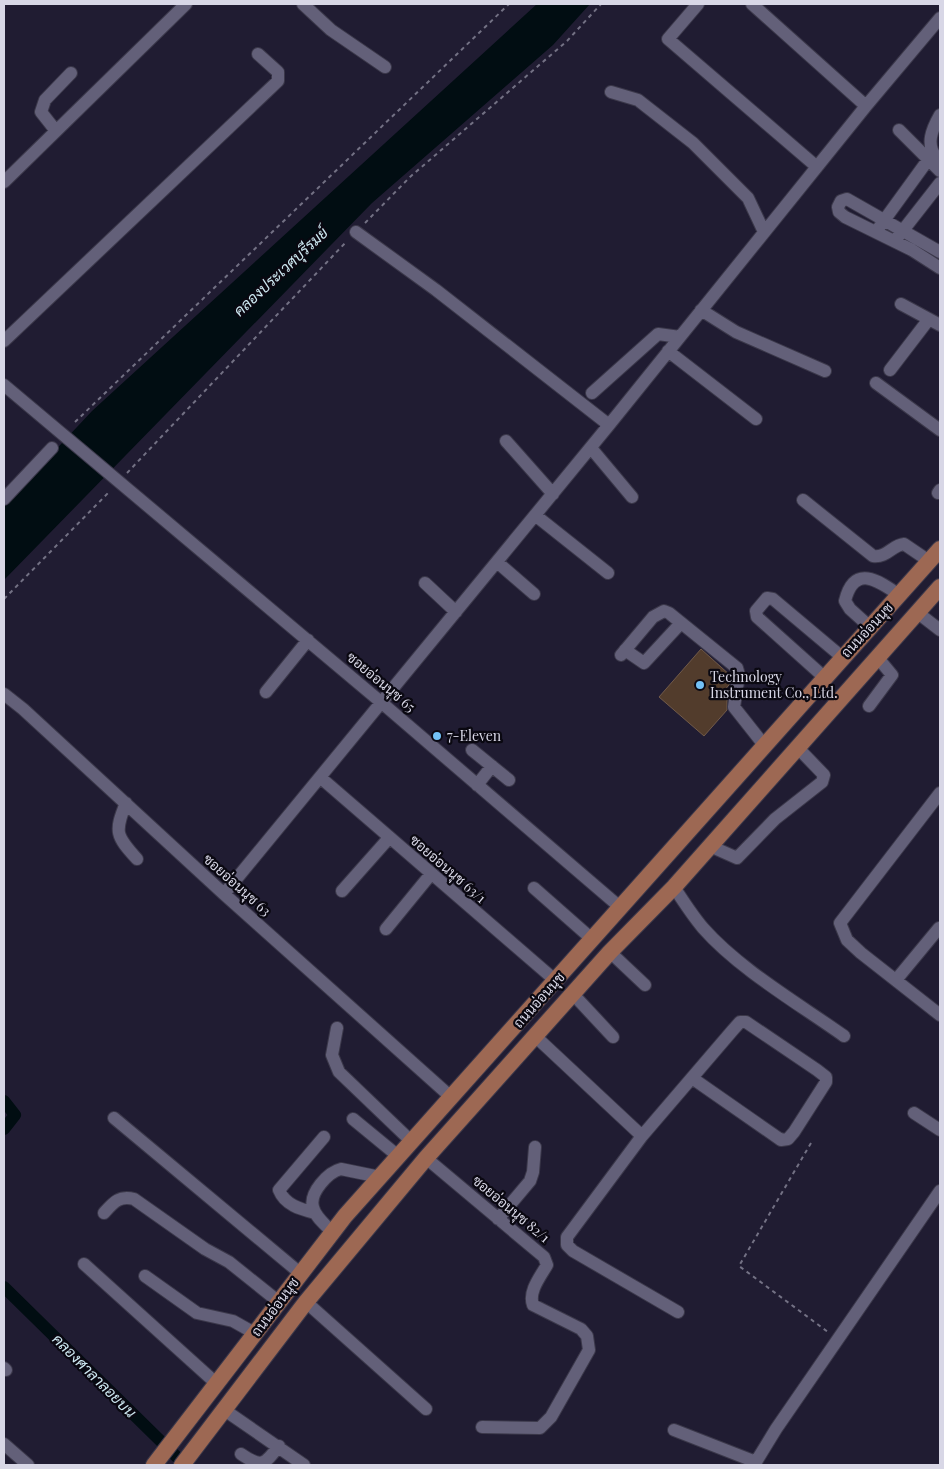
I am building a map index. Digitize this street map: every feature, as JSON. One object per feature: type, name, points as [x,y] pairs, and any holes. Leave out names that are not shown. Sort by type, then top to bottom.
[{"type":"main road","name":"ถนนอ่อนนุช","points":[[154,1465],[256,1334],[332,1232],[593,940],[824,677],[940,549]]},
{"type":"main road","name":"ถนนอ่อนนุช","points":[[182,1465],[306,1302],[426,1158],[572,993],[674,887],[940,587]]},
{"type":"main road","points":[[800,704],[820,721]]},
{"type":"main road","points":[[621,908],[638,923]]},
{"type":"street","points":[[4,182],[186,4]]},
{"type":"street","points":[[303,4],[331,30],[384,67]]},
{"type":"street","points":[[698,4],[668,39],[816,166]]},
{"type":"street","points":[[752,4],[866,106]]},
{"type":"street","points":[[224,894],[610,425],[816,166],[940,18]]},
{"type":"street","points":[[4,341],[278,80],[278,72],[258,54]]},
{"type":"street","points":[[56,131],[41,112],[45,100],[71,73]]},
{"type":"street","points":[[611,92],[638,100],[693,143],[748,198],[764,232]]},
{"type":"street","points":[[940,115],[933,127],[930,139],[934,158],[940,171]]},
{"type":"street","points":[[899,130],[934,158]]},
{"type":"street","points":[[876,232],[934,158]]},
{"type":"street","points":[[898,236],[940,183]]},
{"type":"street","points":[[940,252],[898,236],[876,232],[839,212],[838,207],[841,201],[847,199],[884,220],[898,236],[940,268]]},
{"type":"street","points":[[356,232],[436,290],[610,425]]},
{"type":"street","points":[[890,370],[935,322],[901,304]]},
{"type":"street","points":[[701,310],[736,332],[825,371]]},
{"type":"street","points":[[592,393],[658,334],[680,337]]},
{"type":"street","points":[[668,351],[756,419]]},
{"type":"street","points":[[876,383],[940,430]]},
{"type":"street","name":"ซอยอ่อนนุช 65","points":[[4,385],[118,483],[308,640],[621,908]]},
{"type":"street","points":[[506,442],[553,494]]},
{"type":"street","points":[[4,499],[52,448]]},
{"type":"street","points":[[591,448],[632,497]]},
{"type":"street","points":[[803,500],[874,556],[886,554],[900,544],[904,544],[929,561]]},
{"type":"street","points":[[536,515],[608,573]]},
{"type":"street","points":[[497,562],[534,594]]},
{"type":"street","points":[[870,628],[850,609],[845,601],[852,584],[862,578],[871,578],[878,580],[899,595]]},
{"type":"street","points":[[426,582],[456,612]]},
{"type":"street","points":[[824,677],[757,617],[756,611],[767,598],[773,599],[842,657]]},
{"type":"street","points":[[681,623],[644,662],[623,653],[658,612],[664,611],[681,623],[737,668],[739,675],[734,707],[764,745]]},
{"type":"street","points":[[918,612],[940,630]]},
{"type":"street","points":[[266,692],[308,640]]},
{"type":"street","points":[[869,706],[892,675],[878,658]]},
{"type":"street","name":"ซอยอ่อนนุช 63","points":[[4,694],[451,1097]]},
{"type":"street","points":[[710,846],[737,858],[775,819],[822,782],[824,775],[820,768],[797,747]]},
{"type":"street","points":[[472,750],[509,780]]},
{"type":"street","points":[[477,785],[492,766]]},
{"type":"street","name":"ซอยอ่อนนุช 63/1","points":[[321,778],[556,981]]},
{"type":"street","points":[[940,793],[840,923],[846,940],[940,1014]]},
{"type":"street","points":[[126,803],[118,824],[119,834],[125,845],[137,859]]},
{"type":"street","points":[[342,891],[390,838]]},
{"type":"street","points":[[386,928],[431,874]]},
{"type":"street","points":[[674,887],[692,914],[716,941],[750,969],[844,1036]]},
{"type":"street","points":[[534,888],[593,940]]},
{"type":"street","points":[[896,980],[939,928]]},
{"type":"street","points":[[610,952],[645,985]]},
{"type":"street","points":[[572,993],[613,1037]]},
{"type":"street","points":[[678,1312],[573,1251],[567,1245],[567,1236],[642,1136],[740,1022],[746,1022],[822,1073],[826,1077],[826,1082],[794,1132],[788,1139],[781,1140],[692,1078]]},
{"type":"street","points":[[337,1028],[332,1055],[339,1072],[412,1141]]},
{"type":"street","points":[[535,1036],[642,1136]]},
{"type":"street","points":[[914,1113],[940,1130]]},
{"type":"street","points":[[114,1118],[300,1273]]},
{"type":"street","points":[[353,1119],[398,1156]]},
{"type":"street","points":[[316,1213],[293,1207],[281,1195],[279,1190],[324,1137]]},
{"type":"street","points":[[498,1219],[530,1181],[533,1172],[534,1147]]},
{"type":"street","name":"ซอยอ่อนนุช 82/1","points":[[426,1158],[544,1256],[547,1265],[532,1292],[530,1299],[532,1306],[581,1329],[587,1336],[589,1350],[551,1417],[540,1428],[482,1427]]},
{"type":"street","points":[[332,1232],[313,1207],[313,1198],[321,1184],[336,1170],[354,1170],[366,1175],[380,1177]]},
{"type":"street","points":[[674,1430],[755,1464],[776,1429],[940,1191]]},
{"type":"street","points":[[104,1213],[118,1199],[125,1197],[134,1198],[205,1249],[229,1262],[279,1302]]},
{"type":"street","points":[[84,1264],[217,1384]]},
{"type":"street","points":[[146,1276],[198,1313],[233,1321],[256,1334]]},
{"type":"street","points":[[306,1302],[426,1409]]},
{"type":"street","points":[[223,1409],[304,1465]]},
{"type":"street","points":[[4,1444],[28,1465]]},
{"type":"street","points":[[241,1454],[261,1464],[268,1460],[279,1446]]},
{"type":"path","points":[[75,422],[509,4]]},
{"type":"path","points":[[4,599],[118,483]]},
{"type":"path","points":[[811,1143],[739,1266],[838,1340]]},
{"type":"water","name":"คลองประเวศบุรีรมย์","points":[[537,4],[590,4],[553,45],[372,203],[4,580],[4,505],[92,411]]},
{"type":"building","name":"Technology Instrument Co., Ltd.","points":[[701,649],[731,676],[729,685],[721,694],[727,700],[727,710],[704,736],[659,697]]},
{"type":"waterway","name":"คลองศาลาลอยบน","points":[[4,1101],[15,1115],[4,1129]]},
{"type":"waterway","name":"คลองศาลาลอยบน","points":[[4,1287],[185,1465]]},
{"type":"place","name":"Technology Instrument Co., Ltd.","points":[[700,685]]},
{"type":"place","name":"7-Eleven","points":[[437,736]]}]
